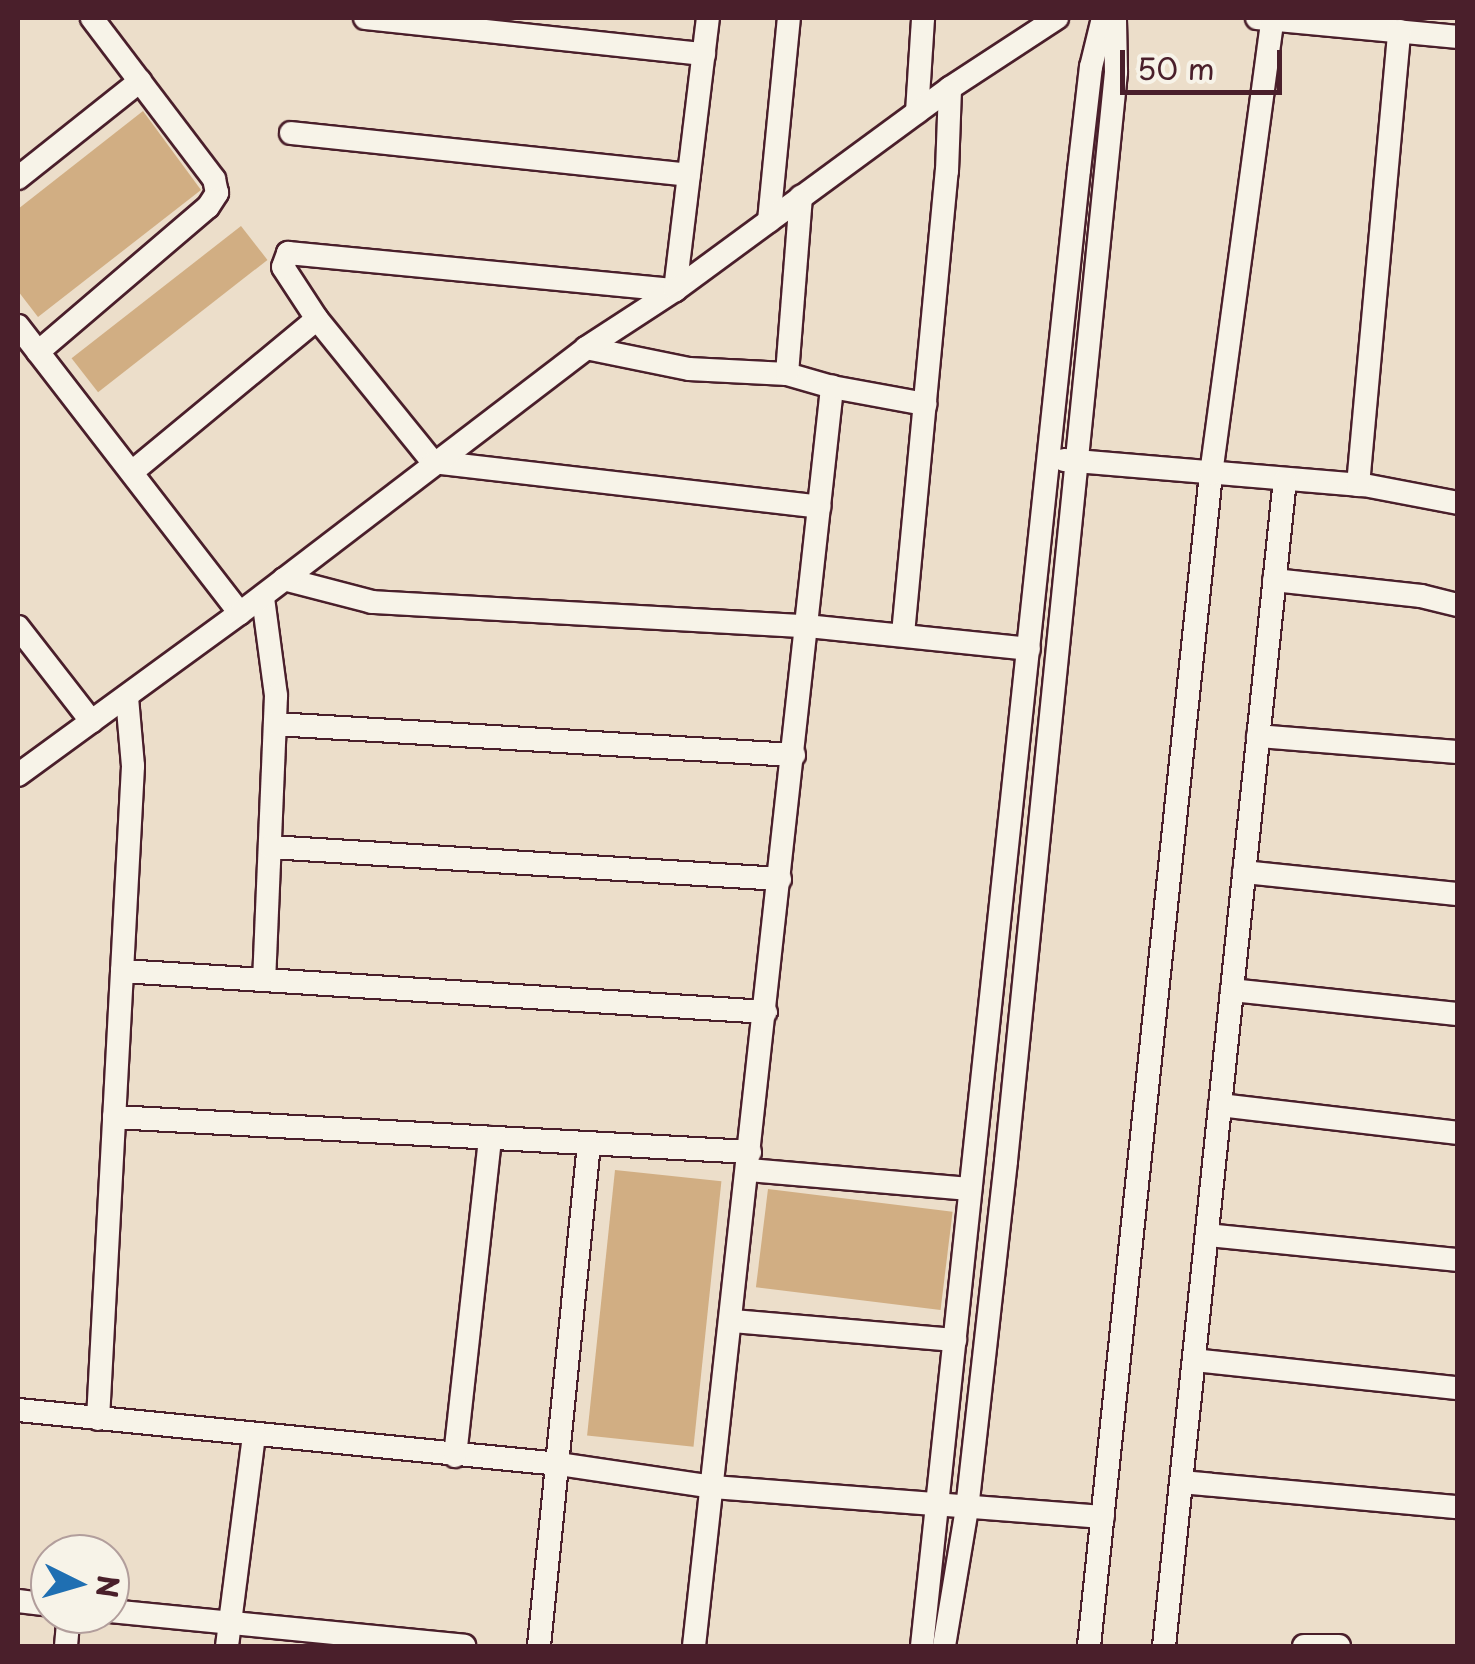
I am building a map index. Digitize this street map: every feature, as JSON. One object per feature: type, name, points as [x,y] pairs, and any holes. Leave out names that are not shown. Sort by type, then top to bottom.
[{"type":"street","points":[[38,352],[208,206],[217,193],[214,179],[92,18]]},
{"type":"street","points":[[365,18],[704,54]]},
{"type":"street","points":[[676,290],[708,18]]},
{"type":"street","points":[[769,220],[789,18]]},
{"type":"street","points":[[918,112],[923,18]]},
{"type":"street","points":[[18,775],[263,598],[433,462],[586,348],[676,290],[950,88],[1058,18]]},
{"type":"street","points":[[922,1646],[1091,67],[1103,18]]},
{"type":"street","points":[[944,1646],[967,1509],[1078,461],[1116,72],[1115,18]]},
{"type":"street","points":[[1090,1646],[1210,474],[1264,19],[1458,36]]},
{"type":"street","points":[[1358,485],[1399,31]]},
{"type":"street","points":[[18,178],[140,81]]},
{"type":"street","points":[[903,634],[950,88]]},
{"type":"street","points":[[290,133],[689,175]]},
{"type":"street","points":[[786,374],[801,197]]},
{"type":"street","points":[[676,290],[288,254],[282,267],[317,320],[433,462],[818,507]]},
{"type":"street","points":[[132,472],[317,320]]},
{"type":"street","points":[[18,326],[240,613]]},
{"type":"street","points":[[586,348],[689,368],[786,374],[832,387],[925,404]]},
{"type":"street","points":[[694,1646],[832,387]]},
{"type":"street","points":[[1049,458],[1358,485],[1458,503]]},
{"type":"street","points":[[1164,1646],[1284,480]]},
{"type":"street","points":[[284,578],[372,602],[807,626],[1029,649]]},
{"type":"street","points":[[1274,580],[1420,596],[1458,606]]},
{"type":"street","points":[[263,598],[276,696],[264,980]]},
{"type":"street","points":[[18,628],[92,722]]},
{"type":"street","points":[[98,1419],[133,766],[128,697]]},
{"type":"street","points":[[275,724],[794,755]]},
{"type":"street","points":[[1258,736],[1458,752]]},
{"type":"street","points":[[270,846],[780,879]]},
{"type":"street","points":[[1244,872],[1458,894]]},
{"type":"street","points":[[122,972],[766,1012]]},
{"type":"street","points":[[1232,990],[1458,1014]]},
{"type":"street","points":[[1220,1106],[1458,1133]]},
{"type":"street","points":[[114,1117],[589,1143],[970,1189]]},
{"type":"street","points":[[454,1456],[490,1138]]},
{"type":"street","points":[[539,1646],[589,1143]]},
{"type":"street","points":[[1207,1235],[1458,1260]]},
{"type":"street","points":[[732,1321],[955,1340]]},
{"type":"street","points":[[1194,1360],[1458,1388]]},
{"type":"street","points":[[18,1410],[559,1464],[713,1487],[1102,1517]]},
{"type":"street","points":[[227,1646],[254,1435]]},
{"type":"street","points":[[1181,1482],[1458,1507]]},
{"type":"street","points":[[130,1613],[382,1642],[464,1646]]},
{"type":"street","points":[[1304,1646],[1339,1646]]},
{"type":"building","points":[[143,111],[201,190],[38,317],[18,291],[18,209]]},
{"type":"building","points":[[241,226],[267,260],[98,392],[72,358]]},
{"type":"building","points":[[615,1170],[721,1181],[694,1447],[587,1436]]},
{"type":"building","points":[[768,1189],[953,1212],[941,1310],[756,1287]]}]
